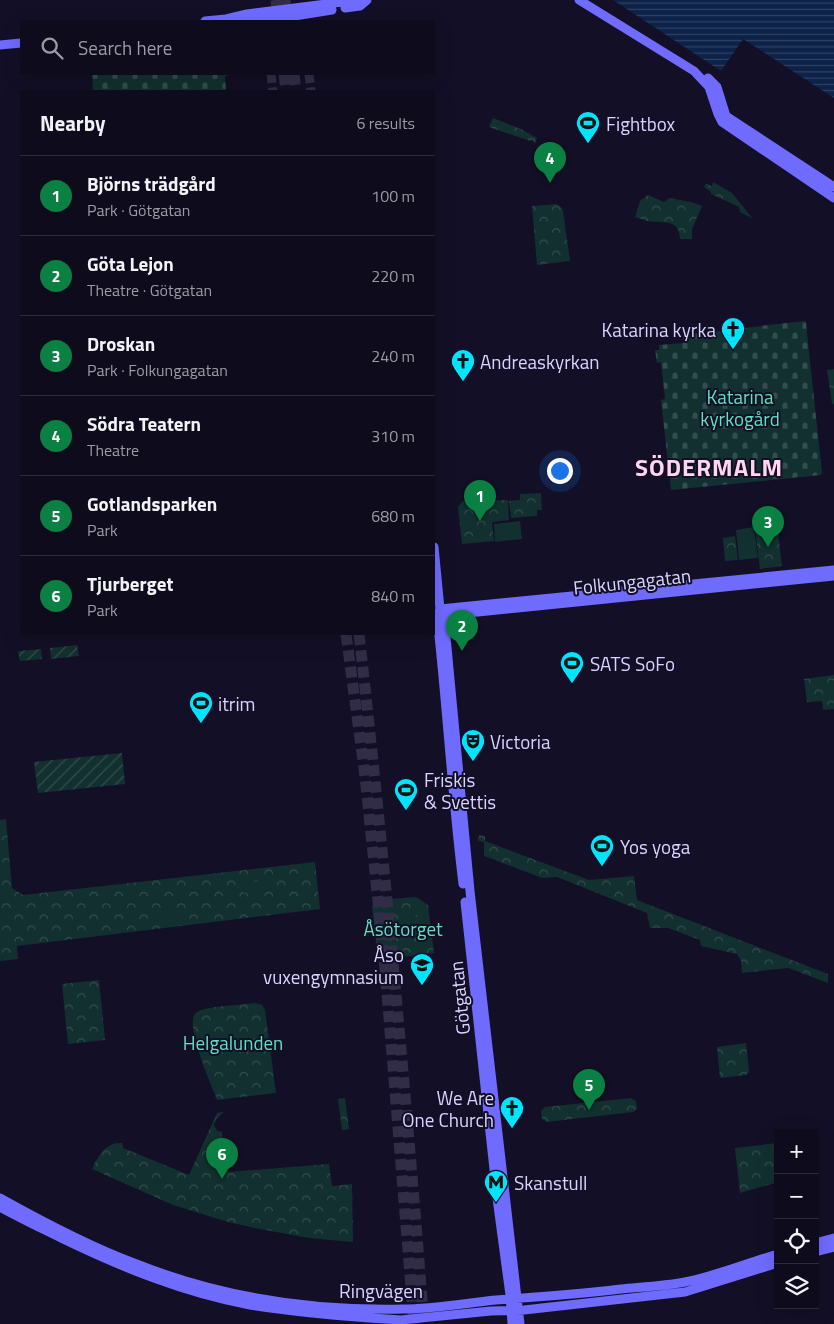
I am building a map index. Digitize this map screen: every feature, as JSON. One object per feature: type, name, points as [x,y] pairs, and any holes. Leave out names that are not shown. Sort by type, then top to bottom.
[{"type":"main road","points":[[242,20],[265,17],[291,8],[358,0]]},
{"type":"main road","points":[[220,20],[265,17],[303,18],[360,6],[367,0]]},
{"type":"main road","points":[[579,0],[694,71],[709,87],[722,122],[834,198]]},
{"type":"main road","points":[[585,0],[693,65],[717,87],[726,116],[834,187]]},
{"type":"main road","points":[[291,8],[303,18]]},
{"type":"main road","points":[[0,41],[20,39]]},
{"type":"main road","points":[[0,46],[20,43]]},
{"type":"main road","name":"Götgatan","points":[[435,561],[454,813],[498,1206],[515,1310],[520,1324]]},
{"type":"main road","name":"Folkungagatan","points":[[439,615],[834,570]]},
{"type":"main road","name":"Folkungagatan","points":[[439,615],[834,576]]},
{"type":"main road","name":"Ringvägen","points":[[0,1198],[133,1263],[194,1283],[251,1297],[341,1307],[404,1309],[644,1287],[694,1280],[774,1255]]},
{"type":"main road","name":"Ringvägen","points":[[0,1208],[136,1272],[193,1291],[250,1305],[405,1322],[684,1292],[774,1265]]},
{"type":"main road","points":[[819,1242],[834,1238]]},
{"type":"main road","points":[[819,1251],[834,1247]]},
{"type":"main road","points":[[644,1287],[644,1297]]},
{"type":"main road","points":[[404,1309],[405,1322]]},
{"type":"main road","name":"Götgatan","points":[[512,1324],[515,1310]]},
{"type":"green space","points":[[92,75],[228,75],[225,76],[226,90],[93,90]]},
{"type":"green space","points":[[493,118],[521,129],[537,138],[535,143],[532,140],[530,141],[489,127]]},
{"type":"green space","points":[[713,182],[732,193],[753,219],[740,212],[739,207],[711,194],[704,187],[706,184],[712,186]]},
{"type":"green space","points":[[648,195],[664,202],[670,198],[702,206],[692,229],[692,239],[680,239],[677,227],[673,224],[647,221],[635,217],[640,201]]},
{"type":"green space","points":[[556,204],[563,211],[570,261],[537,265],[532,206]]},
{"type":"green space","name":"Katarina kyrkogård","points":[[806,322],[821,475],[671,490],[661,400],[665,399],[661,362],[657,363],[655,350],[659,350],[659,345],[683,343],[683,335]]},
{"type":"green space","points":[[834,369],[834,404],[832,404],[827,370]]},
{"type":"green space","points":[[541,493],[542,510],[537,510],[537,516],[511,518],[509,501],[520,500],[520,494]]},
{"type":"green space","points":[[508,500],[509,520],[492,522],[494,541],[462,544],[458,507],[463,501]]},
{"type":"green space","points":[[520,521],[522,539],[495,542],[494,524]]},
{"type":"green space","points":[[777,524],[782,566],[760,569],[755,527]]},
{"type":"green space","points":[[754,527],[758,558],[739,560],[736,530]]},
{"type":"green space","points":[[735,536],[738,560],[725,561],[723,538]]},
{"type":"green space","points":[[77,645],[79,656],[51,659],[50,648]]},
{"type":"green space","points":[[41,649],[42,659],[20,661],[19,651]]},
{"type":"green space","points":[[834,675],[834,709],[823,710],[822,701],[807,702],[804,679]]},
{"type":"green space","points":[[122,753],[125,784],[38,793],[34,762]]},
{"type":"green space","points":[[6,819],[12,888],[23,895],[315,862],[320,909],[17,946],[18,959],[0,961],[0,820]]},
{"type":"green space","points":[[479,835],[485,836],[485,841],[589,880],[634,876],[637,900],[828,974],[828,983],[788,968],[742,973],[741,960],[737,954],[701,946],[700,940],[668,928],[650,928],[647,913],[557,877],[542,878],[484,856],[484,842],[478,841]]},
{"type":"green space","points":[[270,880],[271,889],[244,893],[243,883]]},
{"type":"green space","name":"Åsötorget","points":[[416,897],[428,905],[434,953],[378,960],[372,906],[377,900]]},
{"type":"green space","points":[[417,901],[429,915],[422,921],[410,907]]},
{"type":"green space","points":[[180,908],[181,919],[164,920],[163,910]]},
{"type":"green space","points":[[409,909],[425,927],[415,935],[399,917]]},
{"type":"green space","points":[[99,980],[105,1040],[68,1044],[62,984]]},
{"type":"green space","name":"Helgalunden","points":[[255,1003],[262,1005],[265,1010],[276,1093],[217,1100],[199,1054],[193,1028],[193,1018],[197,1012],[208,1008]]},
{"type":"green space","points":[[746,1043],[749,1072],[746,1075],[720,1078],[717,1047]]},
{"type":"green space","points":[[345,1098],[349,1129],[342,1130],[338,1099]]},
{"type":"green space","points":[[631,1098],[636,1101],[637,1109],[633,1112],[547,1122],[542,1119],[541,1111],[545,1107]]},
{"type":"green space","points":[[224,1112],[216,1119],[214,1125],[217,1131],[222,1132],[228,1172],[329,1164],[332,1186],[352,1184],[353,1242],[309,1238],[228,1222],[173,1205],[92,1169],[107,1147],[116,1143],[122,1143],[123,1148],[189,1175],[217,1113]]},
{"type":"green space","points":[[774,1143],[774,1183],[740,1193],[735,1148]]},
{"type":"water","points":[[613,0],[834,0],[834,98],[743,39],[721,71]]},
{"type":"tunnel","points":[[276,0],[278,20]]},
{"type":"tunnel","points":[[285,0],[287,20]]},
{"type":"tunnel","points":[[271,75],[273,90]]},
{"type":"tunnel","points":[[284,75],[286,90]]},
{"type":"tunnel","points":[[294,75],[296,90]]},
{"type":"tunnel","points":[[309,75],[311,90]]},
{"type":"tunnel","points":[[346,635],[365,776],[385,969],[414,1324]]},
{"type":"tunnel","points":[[359,635],[378,806],[424,1324]]},
{"type":"place","name":"Fightbox","points":[[588,144]]},
{"type":"place","name":"Södra Teatern","points":[[550,183]]},
{"type":"place","name":"Katarina kyrka","points":[[733,350]]},
{"type":"place","name":"Andreaskyrkan","points":[[463,382]]},
{"type":"place","name":"Björns trädgård","points":[[480,521]]},
{"type":"place","name":"Droskan","points":[[768,547]]},
{"type":"place","name":"Göta Lejon","points":[[462,651]]},
{"type":"place","name":"SATS SoFo","points":[[572,684]]},
{"type":"place","name":"itrim","points":[[201,724]]},
{"type":"place","name":"Victoria","points":[[473,762]]},
{"type":"place","name":"Friskis & Svettis","points":[[406,811]]},
{"type":"place","name":"Yos yoga","points":[[602,867]]},
{"type":"place","name":"Åso vuxengymnasium","points":[[422,986]]},
{"type":"place","name":"Gotlandsparken","points":[[589,1110]]},
{"type":"place","name":"We Are One Church","points":[[512,1129]]},
{"type":"place","name":"Tjurberget","points":[[222,1179]]},
{"type":"place","name":"Skanstull","points":[[496,1203]]},
{"type":"district","name":"SÖDERMALM","points":[[709,467]]}]
